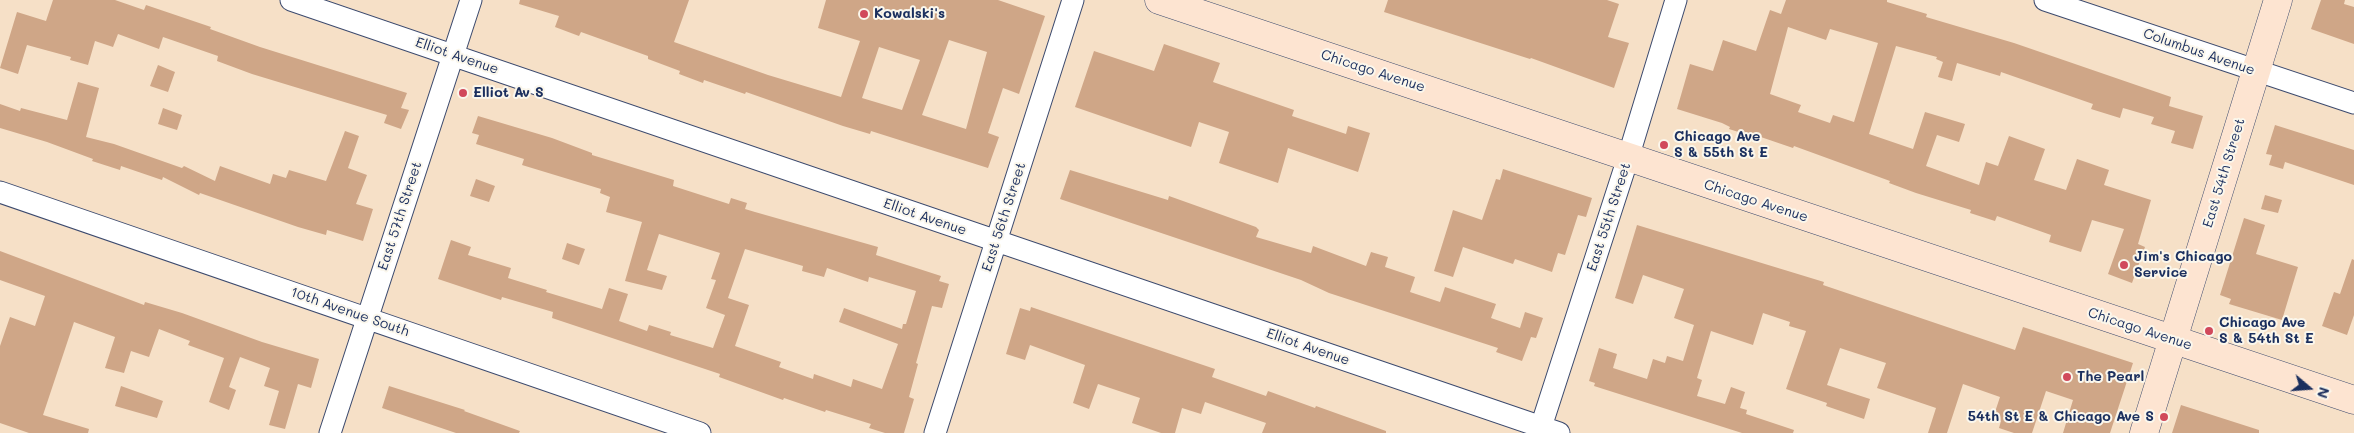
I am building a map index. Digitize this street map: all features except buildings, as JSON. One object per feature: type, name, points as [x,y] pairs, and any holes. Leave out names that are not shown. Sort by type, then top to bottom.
[{"type":"street","name":"Elliot Avenue","points":[[291,0],[1546,431]]},
{"type":"street","name":"East 57th Street","points":[[330,433],[471,0]]},
{"type":"street","name":"East 56th Street","points":[[935,433],[1073,0]]},
{"type":"street","name":"Chicago Avenue","points":[[1160,0],[2354,400]]},
{"type":"street","name":"East 55th Street","points":[[1546,431],[1676,0]]},
{"type":"street","name":"Columbus Avenue","points":[[2045,0],[2256,72],[2354,103]]},
{"type":"street","name":"East 54th Street","points":[[2144,433],[2278,0]]},
{"type":"street","name":"10th Avenue South","points":[[0,192],[700,433]]},
{"type":"place","name":"Kowalski's","points":[[864,14]]},
{"type":"place","name":"Elliot Av S","points":[[463,93]]},
{"type":"place","name":"Chicago Ave S & 55th St E","points":[[1664,145]]},
{"type":"place","name":"Jim's Chicago Service","points":[[2124,265]]},
{"type":"place","name":"Chicago Ave S & 54th St E","points":[[2209,331]]},
{"type":"place","name":"The Pearl","points":[[2067,377]]},
{"type":"place","name":"54th St E & Chicago Ave S","points":[[2164,417]]}]
